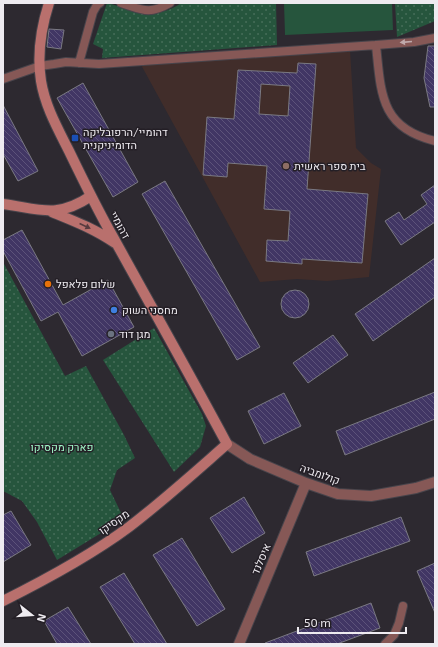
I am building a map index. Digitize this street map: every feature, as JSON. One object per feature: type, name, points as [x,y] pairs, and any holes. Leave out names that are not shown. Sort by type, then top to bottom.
[{"type":"street","name":"דהומיי","points":[[49,3],[41,43],[40,66],[46,102],[91,196],[227,444]]},
{"type":"street","points":[[50,211],[73,207],[91,196]]},
{"type":"street","points":[[3,204],[50,211],[103,235],[118,245]]},
{"type":"street","name":"קולומביה","points":[[227,444],[250,459],[306,483],[338,494],[371,496],[416,488],[435,482]]},
{"type":"street","name":"מקסיקו","points":[[3,601],[75,563],[128,528],[150,511],[227,444]]},
{"type":"street","name":"איסלנד","points":[[239,644],[306,483]]},
{"type":"lane","points":[[79,63],[93,12],[100,3]]},
{"type":"lane","points":[[122,3],[145,11],[160,8],[170,3]]},
{"type":"lane","points":[[3,79],[40,66],[66,62],[99,64],[376,45],[414,42],[435,38]]},
{"type":"lane","points":[[376,45],[381,86],[391,115],[411,133],[435,141]]},
{"type":"lane","points":[[385,644],[394,634],[402,606]]},
{"type":"shaded area","name":"בית ספר ראשית","points":[[350,50],[356,148],[371,163],[381,169],[369,277],[327,281],[297,279],[260,282],[140,63]]},
{"type":"green space","points":[[107,3],[136,11],[154,13],[163,12],[181,3],[276,3],[277,45],[102,58],[103,49],[93,44]]},
{"type":"green space","points":[[284,3],[392,3],[393,30],[285,35]]},
{"type":"green space","points":[[395,3],[435,3],[435,21],[397,37]]},
{"type":"green space","name":"פארק מקסיקו","points":[[3,262],[65,376],[86,366],[135,458],[117,470],[110,490],[124,519],[57,560],[37,522],[22,501],[3,491]]},
{"type":"green space","points":[[154,328],[202,414],[206,426],[200,447],[174,472],[103,360]]},
{"type":"building","points":[[49,29],[64,30],[61,49],[47,47]]},
{"type":"building","points":[[428,46],[435,46],[435,107],[430,107],[424,78]]},
{"type":"building","points":[[298,63],[316,64],[307,189],[368,194],[362,263],[302,259],[302,264],[266,261],[267,240],[288,241],[290,211],[264,209],[267,166],[228,163],[227,177],[203,175],[207,117],[234,119],[238,70],[297,73]],"holes":[[[261,84],[290,86],[288,116],[259,114]]]},
{"type":"building","points":[[83,83],[138,182],[113,197],[57,98]]},
{"type":"building","points":[[3,105],[38,171],[18,181],[3,154]]},
{"type":"building","points":[[165,181],[260,347],[237,360],[142,194]]},
{"type":"building","points":[[435,185],[435,222],[401,245],[385,221],[399,212],[404,220],[427,204],[421,195]]},
{"type":"building","points":[[22,230],[63,305],[108,280],[134,327],[82,356],[58,312],[41,321],[3,251],[3,240]]},
{"type":"building","points":[[435,258],[435,297],[373,341],[355,314]]},
{"type":"building","points":[[295,290],[305,294],[309,304],[305,314],[295,318],[285,314],[281,304],[285,294]]},
{"type":"building","points":[[333,335],[348,355],[308,383],[293,363]]},
{"type":"building","points":[[435,392],[435,419],[345,455],[336,431]]},
{"type":"building","points":[[284,393],[301,426],[264,444],[248,411]]},
{"type":"building","points":[[244,497],[265,533],[232,553],[210,518]]},
{"type":"building","points":[[11,511],[31,545],[3,562],[3,515]]},
{"type":"building","points":[[401,517],[410,541],[314,576],[306,552]]},
{"type":"building","points":[[182,538],[225,609],[197,626],[153,555]]},
{"type":"building","points":[[435,563],[435,613],[417,571]]},
{"type":"building","points":[[124,573],[167,644],[135,644],[100,587]]},
{"type":"building","points":[[371,603],[380,628],[337,644],[265,644],[265,643]]},
{"type":"building","points":[[68,607],[91,644],[57,644],[44,621]]},
{"type":"place","name":"דהומיי/הרפובליקה הדומיניקנית","points":[[75,138]]},
{"type":"place","name":"בית ספר ראשית","points":[[286,166]]},
{"type":"place","name":"שלום פלאפל","points":[[48,284]]},
{"type":"place","name":"מחסני השוק","points":[[114,310]]},
{"type":"place","name":"מגן דוד","points":[[111,334]]}]
